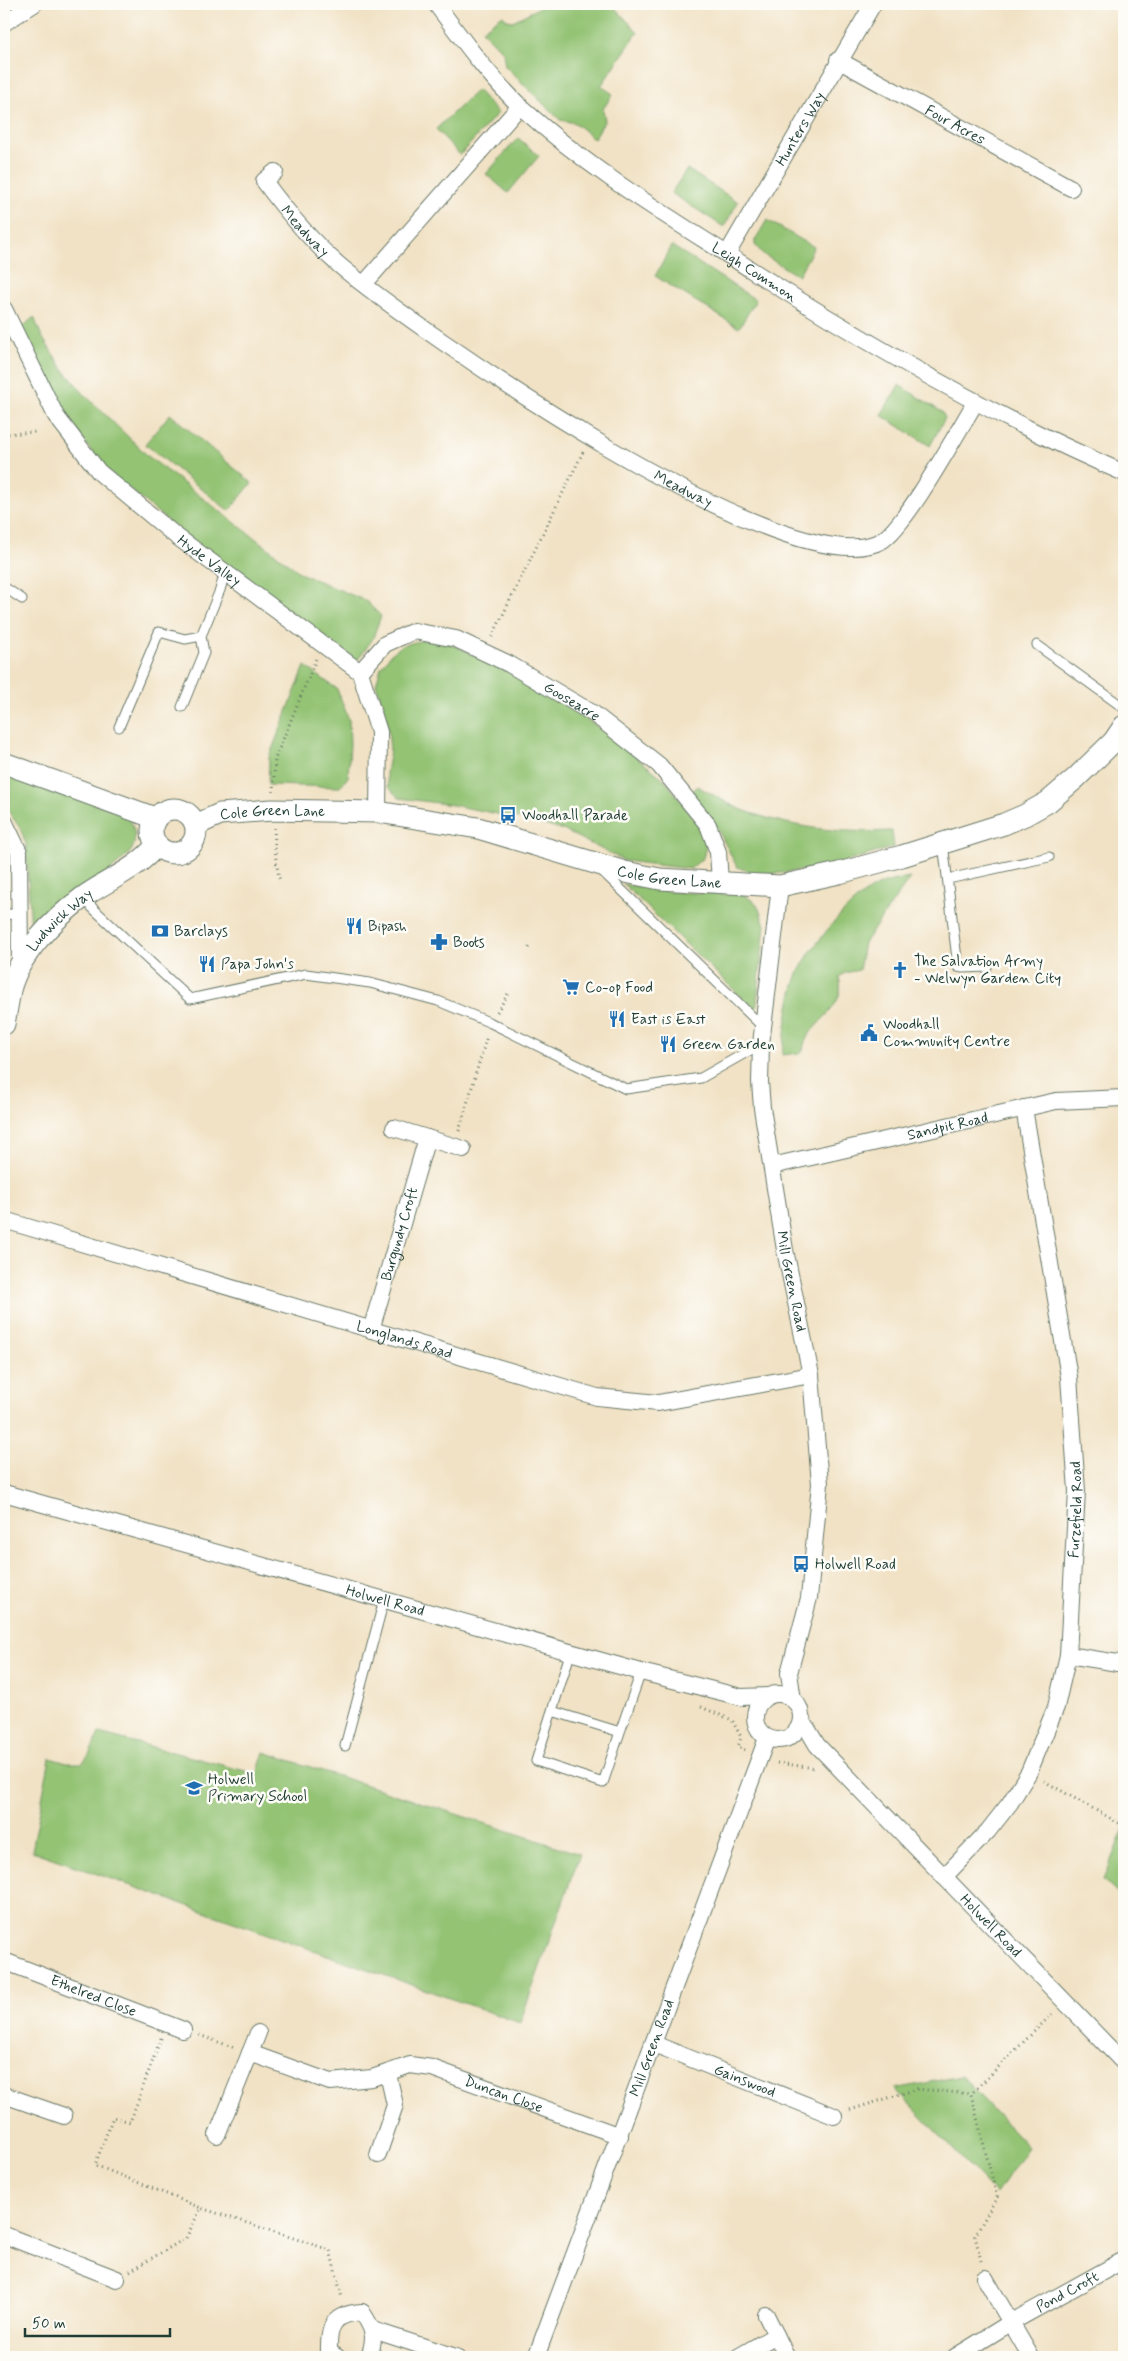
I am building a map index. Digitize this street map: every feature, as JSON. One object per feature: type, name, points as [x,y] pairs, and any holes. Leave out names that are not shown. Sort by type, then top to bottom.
[{"type":"street","points":[[4,23],[34,4]]},
{"type":"street","name":"Leigh Common","points":[[436,4],[477,58],[520,106],[604,176],[897,360],[975,403],[1124,473]]},
{"type":"street","name":"Hunters Way","points":[[727,254],[838,60],[873,4]]},
{"type":"street","name":"Four Acres","points":[[838,60],[1072,188]]},
{"type":"street","points":[[364,284],[520,106]]},
{"type":"street","name":"Meadway","points":[[275,172],[264,182],[288,214],[338,264],[473,363],[590,438],[708,501],[804,540],[851,548],[881,541],[903,519],[975,403]]},
{"type":"street","name":"Hyde Valley","points":[[4,310],[56,416],[99,472],[176,536],[360,672]]},
{"type":"street","name":"Gooseacre","points":[[360,672],[385,644],[414,631],[456,639],[509,664],[594,714],[659,765],[708,825],[718,852],[720,882]]},
{"type":"street","points":[[360,672],[379,732],[378,812]]},
{"type":"street","name":"Cole Green Lane","points":[[196,825],[220,814],[272,810],[378,812],[478,828],[596,865],[660,878],[780,886],[839,874],[1004,824],[1033,810],[1076,778],[1121,738]]},
{"type":"street","points":[[4,763],[155,818]]},
{"type":"street","points":[[169,809],[178,809],[186,812],[196,825],[195,838],[187,849],[174,853],[162,850],[157,846],[152,832],[155,818],[161,812],[169,809]]},
{"type":"street","points":[[4,821],[19,852],[12,915],[20,966]]},
{"type":"street","name":"Ludwick Way","points":[[4,1024],[11,989],[20,966],[36,941],[82,898],[137,866],[157,846]]},
{"type":"street","name":"Mill Green Road","points":[[780,886],[761,1044],[762,1108],[785,1250],[811,1375],[820,1484],[809,1598],[789,1673],[793,1700]]},
{"type":"street","name":"Sandpit Road","points":[[772,1166],[1056,1101],[1124,1098]]},
{"type":"street","name":"Furzefield Road","points":[[944,1878],[988,1831],[1010,1803],[1029,1772],[1056,1707],[1068,1655],[1077,1491],[1069,1377],[1024,1108]]},
{"type":"street","points":[[394,1128],[459,1147]]},
{"type":"street","name":"Burgundy Croft","points":[[371,1330],[427,1138]]},
{"type":"street","name":"Longlands Road","points":[[4,1220],[596,1397],[658,1403],[811,1375]]},
{"type":"street","name":"Holwell Road","points":[[4,1493],[641,1672],[740,1697],[771,1695]]},
{"type":"street","points":[[1068,1655],[1124,1664]]},
{"type":"street","name":"Mill Green Road","points":[[771,1695],[789,1673]]},
{"type":"street","points":[[775,1739],[794,1733],[801,1718],[798,1706],[785,1695],[771,1695],[762,1700],[755,1714],[756,1725],[775,1739],[816,1745]]},
{"type":"street","name":"Holwell Road","points":[[801,1718],[816,1745],[1124,2063]]},
{"type":"street","name":"Mill Green Road","points":[[536,2357],[654,2044],[775,1739]]},
{"type":"street","name":"Ethelred Close","points":[[4,1961],[183,2030]]},
{"type":"street","points":[[217,2135],[258,2033]]},
{"type":"street","name":"Gainswood","points":[[654,2044],[834,2116]]},
{"type":"street","name":"Duncan Close","points":[[250,2053],[330,2082],[372,2078],[410,2065],[432,2068],[620,2136]]},
{"type":"street","points":[[378,2155],[395,2105],[388,2074]]},
{"type":"street","points":[[4,2095],[64,2116]]},
{"type":"street","points":[[4,2236],[117,2279]]},
{"type":"street","name":"Pond Croft","points":[[955,2357],[1010,2323],[1124,2260]]},
{"type":"street","points":[[985,2278],[1031,2357]]},
{"type":"street","points":[[337,2357],[328,2352],[328,2339],[333,2324],[346,2313],[362,2312],[373,2330],[373,2345],[369,2357]]},
{"type":"street","points":[[766,2315],[787,2357]]},
{"type":"street","points":[[373,2330],[456,2357]]},
{"type":"street","points":[[738,2357],[776,2335]]},
{"type":"lane","points":[[182,706],[204,653],[201,636],[220,590],[225,572]]},
{"type":"lane","points":[[4,587],[22,599]]},
{"type":"lane","points":[[119,728],[159,632],[185,639],[201,636]]},
{"type":"lane","points":[[1037,645],[1124,708]]},
{"type":"lane","points":[[943,843],[958,967],[987,967]]},
{"type":"lane","points":[[948,879],[1048,856]]},
{"type":"lane","points":[[596,865],[764,1028]]},
{"type":"lane","points":[[82,898],[190,999],[306,974],[370,983],[438,1001],[491,1023],[626,1089],[701,1078],[761,1044]]},
{"type":"lane","points":[[345,1746],[384,1600]]},
{"type":"lane","points":[[571,1651],[536,1761],[603,1783],[641,1672]]},
{"type":"lane","points":[[552,1710],[620,1732]]},
{"type":"path","points":[[4,432],[7,434],[37,432]]},
{"type":"path","points":[[485,653],[590,438]]},
{"type":"path","points":[[280,882],[276,861],[272,810],[275,759],[321,645]]},
{"type":"path","points":[[529,948],[531,944]]},
{"type":"path","points":[[459,1147],[491,1023],[508,994]]},
{"type":"path","points":[[697,1705],[732,1720],[741,1737],[738,1747]]},
{"type":"path","points":[[778,1763],[808,1767]]},
{"type":"path","points":[[1029,1772],[1124,1826]]},
{"type":"path","points":[[834,2116],[886,2097],[917,2089],[970,2094],[1065,2002]]},
{"type":"path","points":[[167,2023],[130,2122],[114,2117],[96,2165],[201,2208],[330,2250],[346,2313]]},
{"type":"path","points":[[183,2030],[250,2053]]},
{"type":"path","points":[[970,2094],[997,2197],[975,2236],[985,2278]]},
{"type":"path","points":[[117,2279],[186,2238],[201,2208]]},
{"type":"green space","points":[[546,4],[611,4],[638,32],[601,86],[613,94],[603,109],[605,120],[594,139],[575,123],[560,120],[505,66],[503,52],[482,30],[503,15],[507,20],[513,21]]},
{"type":"green space","points":[[477,90],[498,113],[460,155],[436,129]]},
{"type":"green space","points":[[518,138],[539,156],[508,193],[486,174]]},
{"type":"green space","points":[[687,169],[738,202],[724,227],[671,193]]},
{"type":"green space","points":[[767,220],[814,247],[798,276],[764,255],[755,245],[755,240]]},
{"type":"green space","points":[[672,246],[756,300],[739,328],[655,276]]},
{"type":"green space","points":[[34,317],[42,337],[63,369],[85,395],[149,457],[302,574],[366,601],[381,616],[372,640],[357,661],[180,531],[103,467],[62,410],[18,331]]},
{"type":"green space","points":[[899,385],[942,412],[945,418],[930,446],[881,415]]},
{"type":"green space","points":[[170,414],[252,483],[229,511],[145,444]]},
{"type":"green space","points":[[423,640],[451,644],[524,679],[598,727],[664,779],[703,831],[706,846],[703,858],[690,869],[625,861],[563,830],[517,818],[453,805],[399,798],[388,787],[386,773],[390,750],[387,720],[376,684],[381,667],[391,654],[403,645]]},
{"type":"green space","points":[[305,666],[337,689],[349,720],[348,777],[340,787],[268,785],[269,757]]},
{"type":"green space","points":[[4,770],[127,815],[132,823],[134,833],[133,847],[126,857],[83,893],[31,931],[26,844],[20,828],[4,805]]},
{"type":"green space","points":[[697,786],[739,809],[782,822],[818,829],[892,831],[894,847],[832,866],[781,873],[756,874],[737,867],[715,824],[692,793]]},
{"type":"green space","points":[[910,878],[864,943],[859,970],[845,973],[839,977],[840,989],[838,999],[810,1033],[805,1041],[803,1051],[782,1055],[791,995],[797,976],[810,952],[843,913],[866,892],[885,883]]},
{"type":"green space","points":[[623,884],[671,892],[745,895],[757,904],[765,925],[756,1011]]},
{"type":"green space","points":[[99,1733],[257,1774],[264,1752],[580,1854],[520,2023],[32,1851],[50,1758],[67,1763],[82,1763],[89,1755]]},
{"type":"green space","points":[[1124,1828],[1124,1900],[1103,1880]]},
{"type":"green space","points":[[961,2076],[1028,2147],[996,2194],[895,2089]]},
{"type":"place","name":"Woodhall Parade","points":[[508,815]]},
{"type":"place","name":"Bipash","points":[[354,926]]},
{"type":"place","name":"Barclays","points":[[160,931]]},
{"type":"place","name":"Boots","points":[[439,942]]},
{"type":"place","name":"Papa John's","points":[[207,964]]},
{"type":"place","name":"The Salvation Army - Welwyn Garden City","points":[[900,970]]},
{"type":"place","name":"Co-op Food","points":[[571,987]]},
{"type":"place","name":"East is East","points":[[617,1019]]},
{"type":"place","name":"Woodhall Community Centre","points":[[869,1033]]},
{"type":"place","name":"Green Garden","points":[[668,1044]]},
{"type":"place","name":"Holwell Road","points":[[801,1564]]},
{"type":"place","name":"Holwell Primary School","points":[[194,1788]]}]
